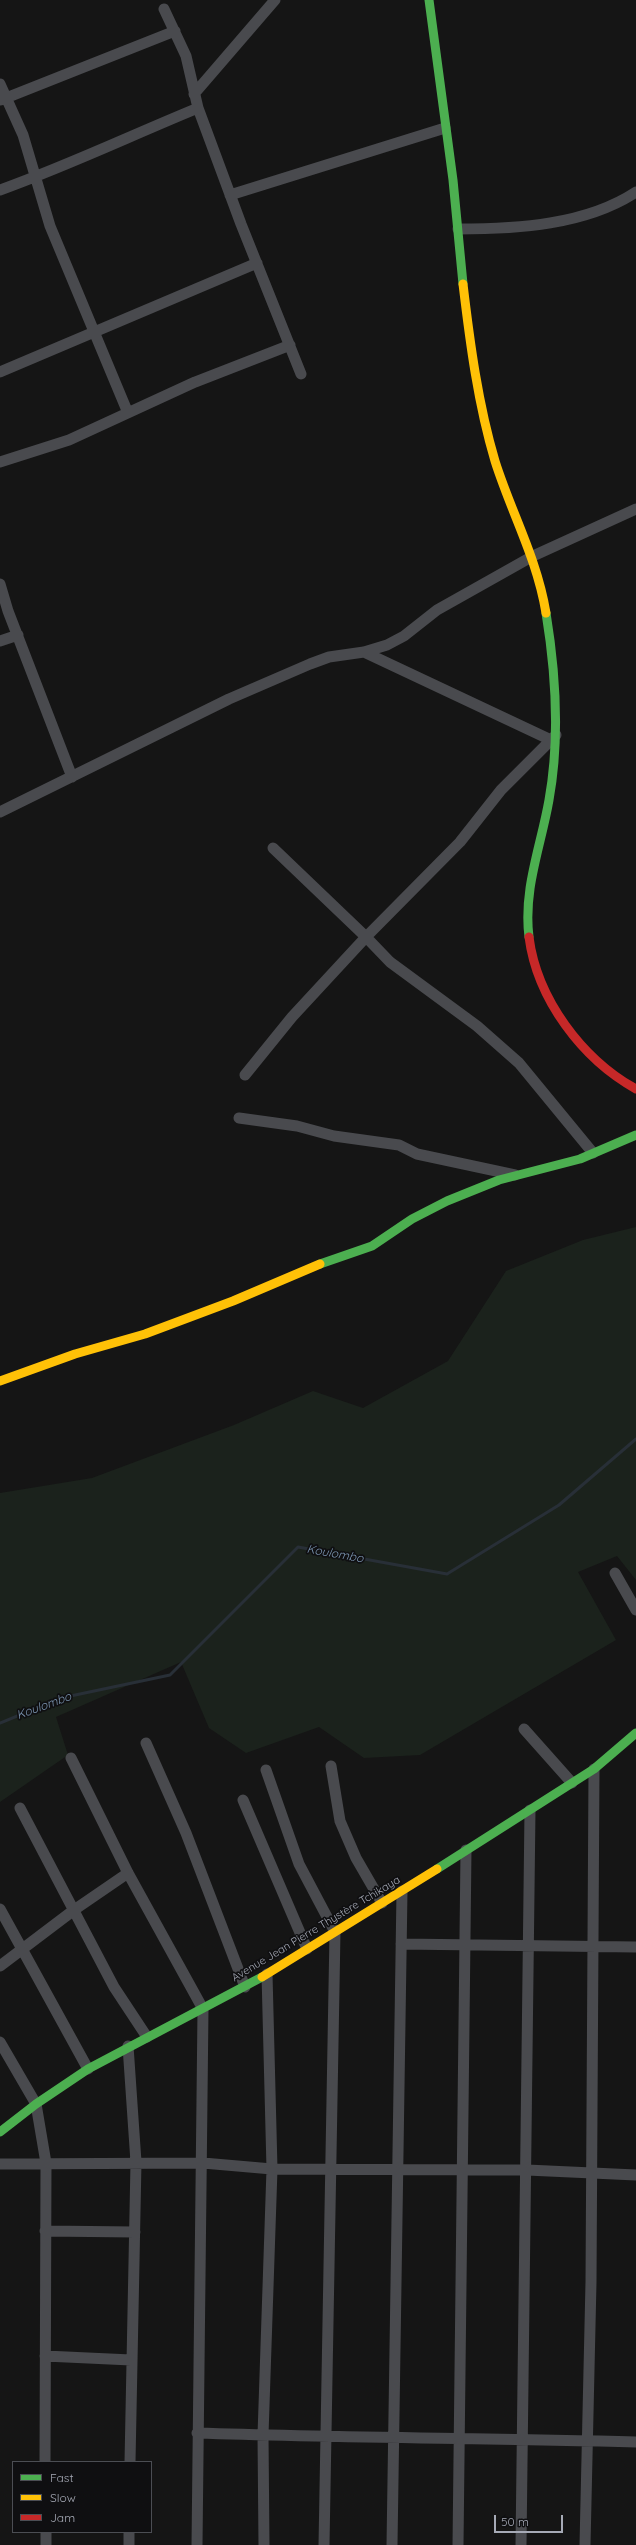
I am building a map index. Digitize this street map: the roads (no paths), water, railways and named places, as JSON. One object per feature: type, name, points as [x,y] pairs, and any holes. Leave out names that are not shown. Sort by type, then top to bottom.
[{"type":"street","points":[[194,94],[275,0]]},
{"type":"street","points":[[429,0],[472,349],[492,450],[533,556],[543,592],[550,645],[553,737],[552,782],[532,872],[528,909],[530,944],[543,980],[574,1038],[602,1066],[636,1089]]},
{"type":"street","points":[[164,9],[186,56],[198,108],[230,195],[301,374]]},
{"type":"street","points":[[3,99],[40,83],[175,32]]},
{"type":"street","points":[[0,84],[3,99],[23,134],[37,177],[50,226],[128,413]]},
{"type":"street","points":[[0,190],[37,177],[140,130],[198,108]]},
{"type":"street","points":[[230,195],[445,128]]},
{"type":"street","points":[[458,229],[517,228],[555,222],[604,207],[636,192]]},
{"type":"street","points":[[0,372],[257,263]]},
{"type":"street","points":[[0,462],[69,440],[195,382],[290,345]]},
{"type":"street","points":[[0,812],[230,699],[310,664],[328,657],[364,652],[387,645],[404,636],[437,610],[533,556],[636,509]]},
{"type":"street","points":[[0,584],[18,636],[72,777]]},
{"type":"street","points":[[0,641],[18,636]]},
{"type":"street","points":[[364,652],[553,737]]},
{"type":"street","points":[[244,1075],[292,1017],[366,937],[460,842],[501,790],[553,737]]},
{"type":"street","points":[[273,848],[390,962],[477,1026],[520,1063],[593,1154]]},
{"type":"street","points":[[239,1118],[297,1126],[334,1136],[399,1145],[417,1154],[517,1176]]},
{"type":"street","points":[[0,1381],[75,1354],[145,1334],[233,1301],[319,1264],[372,1246],[412,1219],[446,1201],[498,1180],[593,1154],[636,1135]]},
{"type":"street","points":[[615,1573],[636,1610]]},
{"type":"street","points":[[524,1729],[572,1783]]},
{"type":"street","name":"Avenue Jean Pierre Thystère Tchikaya","points":[[0,2132],[36,2104],[88,2069],[128,2046],[245,1987],[402,1891],[594,1769],[636,1732]]},
{"type":"street","points":[[146,1743],[186,1833],[245,1987]]},
{"type":"street","points":[[71,1758],[128,1873],[203,2009],[197,2433],[197,2545]]},
{"type":"street","points":[[331,1766],[340,1821],[356,1858],[382,1903]]},
{"type":"street","points":[[584,2545],[592,2172],[594,1769]]},
{"type":"street","points":[[266,1770],[300,1864],[335,1932],[332,2169],[324,2545]]},
{"type":"street","points":[[243,1800],[307,1949]]},
{"type":"street","points":[[20,1808],[114,1987],[147,2037]]},
{"type":"street","points":[[521,2545],[523,2306],[530,1944],[530,1810]]},
{"type":"street","points":[[458,2545],[464,2170],[466,1850]]},
{"type":"street","points":[[0,1966],[74,1910],[128,1873]]},
{"type":"street","points":[[392,2545],[399,2170],[402,1891]]},
{"type":"street","points":[[0,1910],[88,2069]]},
{"type":"street","points":[[401,1944],[466,1946],[530,1944],[636,1947]]},
{"type":"street","points":[[264,2545],[263,2435],[272,2169],[267,1974]]},
{"type":"street","points":[[0,2042],[36,2104],[46,2163],[45,2461]]},
{"type":"street","points":[[128,2046],[136,2162],[130,2461]]},
{"type":"street","points":[[0,2164],[136,2162],[202,2163],[272,2169],[526,2170],[636,2174]]},
{"type":"street","points":[[45,2230],[135,2232]]},
{"type":"street","points":[[45,2356],[131,2360]]},
{"type":"street","points":[[197,2433],[394,2437],[460,2440],[636,2442]]},
{"type":"street","points":[[46,2533],[46,2545]]},
{"type":"street","points":[[129,2533],[129,2545]]},
{"type":"waterway","name":"Koulombo","points":[[0,1723],[61,1698],[170,1675],[298,1547],[447,1574],[559,1505],[636,1439]]}]
